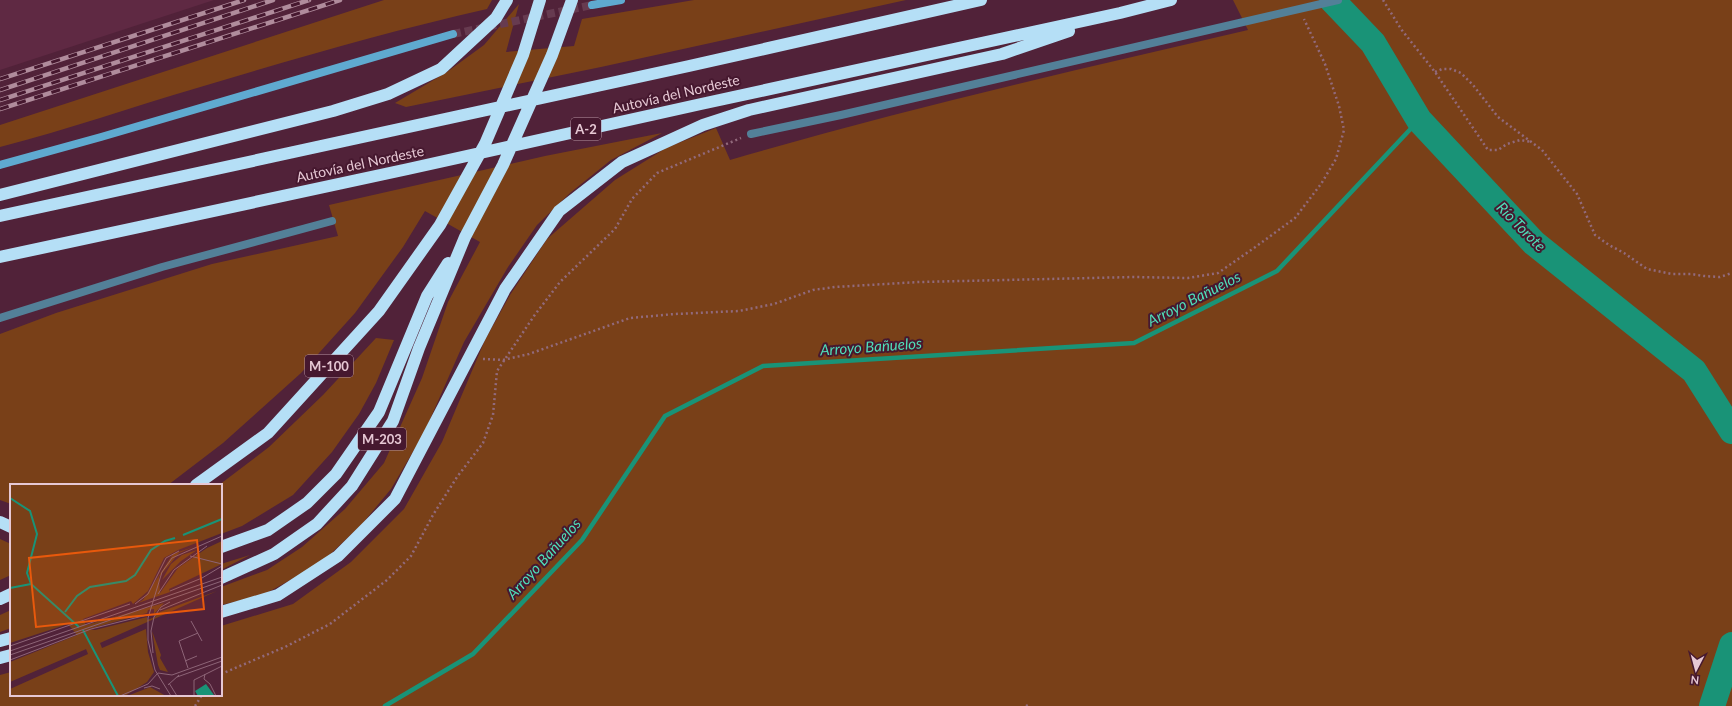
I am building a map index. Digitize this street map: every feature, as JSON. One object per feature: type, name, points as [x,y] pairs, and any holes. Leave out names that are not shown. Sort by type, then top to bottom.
[{"type":"highway","points":[[0,195],[333,112],[388,94],[441,69],[496,18],[507,0]]},
{"type":"highway","name":"M-100","points":[[197,484],[268,433],[379,311],[440,225],[485,144],[522,55],[540,0]]},
{"type":"highway","name":"M-203","points":[[222,578],[274,554],[317,524],[352,486],[394,421],[419,348],[465,237],[503,165],[552,55],[572,0]]},
{"type":"highway","name":"Autovía del Nordeste","points":[[0,216],[689,66],[981,0]]},
{"type":"highway","name":"Autovía del Nordeste","points":[[0,257],[1120,13],[1172,0]]},
{"type":"highway","name":"A-2","points":[[222,612],[278,594],[338,556],[396,499],[505,289],[559,211],[622,162],[703,125],[749,110],[1002,54],[1120,13]]},
{"type":"highway","points":[[222,547],[268,530],[307,503],[336,474],[378,412],[427,296],[465,237]]},
{"type":"highway","points":[[0,522],[10,527]]},
{"type":"highway","points":[[0,599],[10,594]]},
{"type":"highway","points":[[0,641],[10,638]]},
{"type":"highway","points":[[0,658],[10,655]]},
{"type":"street","points":[[592,4],[621,0]]},
{"type":"street","points":[[0,164],[101,137],[453,34]]},
{"type":"lane","points":[[751,134],[841,115],[1231,26],[1338,0]]},
{"type":"lane","points":[[0,318],[162,267],[332,221]]},
{"type":"path","points":[[1383,0],[1401,29],[1434,72],[1488,150],[1498,150],[1507,144],[1520,140],[1533,142]]},
{"type":"path","points":[[468,359],[503,360],[536,352],[630,318],[739,311],[774,304],[813,290],[834,286],[927,282],[1134,277],[1188,278],[1218,272],[1295,218],[1321,184],[1336,159],[1344,130],[1339,106],[1325,64],[1308,26],[1300,13]]},
{"type":"path","points":[[1434,72],[1442,69],[1451,69],[1461,73],[1473,85],[1498,117],[1542,150],[1578,194],[1595,235],[1608,245],[1624,252],[1647,269],[1672,274],[1720,277],[1732,273]]},
{"type":"path","points":[[222,674],[285,647],[330,624],[387,580],[411,556],[433,515],[457,477],[483,443],[493,415],[497,371],[503,360],[560,282],[615,229],[632,199],[657,173],[751,134]]},
{"type":"path","points":[[195,706],[201,696]]},
{"type":"shaded area","points":[[0,0],[214,0],[0,70]]},
{"type":"shaded area","points":[[384,0],[492,0],[487,9],[305,56],[0,147],[0,125]]},
{"type":"shaded area","points":[[694,0],[906,0],[601,67],[406,107],[395,103],[447,72],[484,45],[519,4],[506,52],[574,46],[582,19]]},
{"type":"shaded area","points":[[1233,0],[1732,0],[1732,706],[0,706],[0,675],[10,672],[10,696],[222,696],[222,626],[293,604],[351,562],[404,509],[442,442],[485,340],[510,295],[547,239],[615,180],[666,148],[716,128],[730,160],[923,107],[1248,30]]},
{"type":"shaded area","points":[[662,133],[611,160],[570,193],[537,225],[508,267],[464,342],[424,433],[391,489],[362,524],[321,563],[263,595],[222,605],[222,587],[267,570],[302,547],[345,509],[384,463],[422,378],[448,302],[480,242],[425,211],[403,247],[355,313],[301,373],[223,443],[169,484],[10,484],[10,504],[0,500],[0,334],[56,313],[212,264],[338,236],[329,205],[545,156]]},
{"type":"shaded area","points":[[376,338],[394,340],[376,383],[359,414],[332,452],[293,495],[242,526],[222,534],[222,484],[220,484],[269,447],[323,395]]},
{"type":"shaded area","points":[[0,539],[10,544],[10,575],[0,580]]},
{"type":"shaded area","points":[[250,555],[222,569],[222,564]]},
{"type":"shaded area","points":[[10,610],[10,628],[0,632],[0,615]]},
{"type":"waterway","name":"Río Torote","points":[[1332,0],[1373,43],[1419,120],[1534,243],[1694,371],[1732,431]]},
{"type":"waterway","name":"Arroyo Bañuelos","points":[[385,706],[473,654],[582,540],[665,416],[763,366],[1134,343],[1277,271],[1419,120]]},
{"type":"waterway","name":"Río Torote","points":[[1712,706],[1732,645]]},
{"type":"tunnel","points":[[453,34],[592,5]]},
{"type":"railway","points":[[0,79],[244,0]]},
{"type":"railway","points":[[0,90],[273,0]]},
{"type":"railway","points":[[0,100],[309,0]]},
{"type":"railway","points":[[0,109],[340,0]]}]
